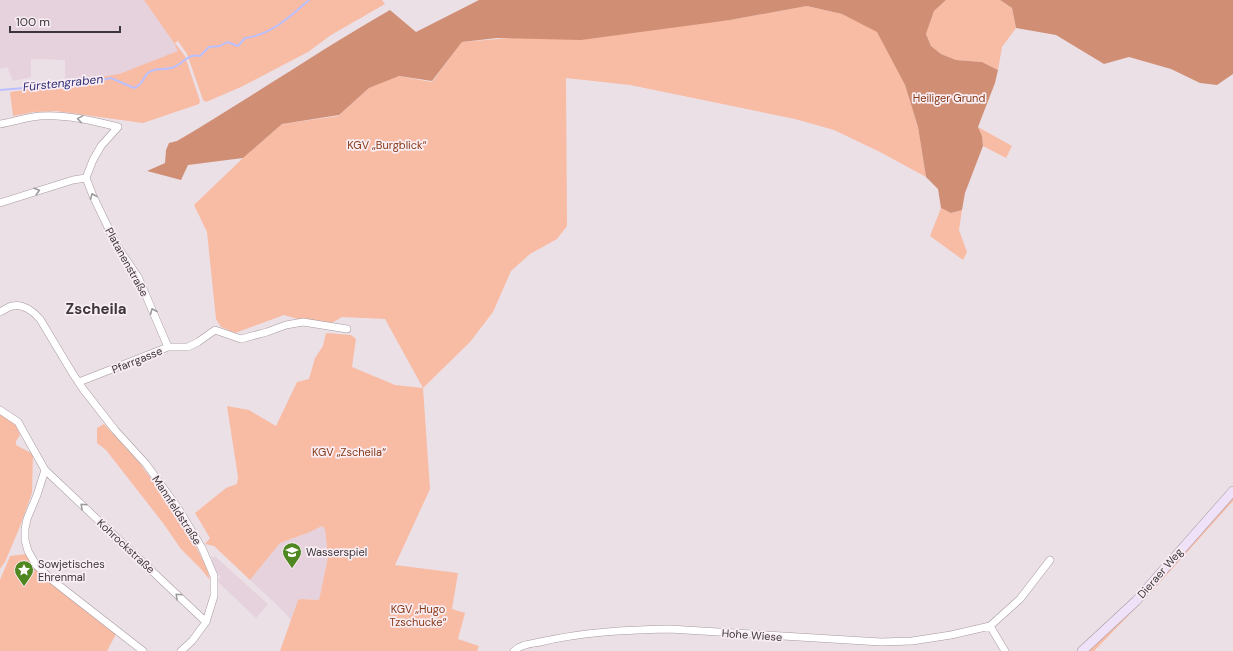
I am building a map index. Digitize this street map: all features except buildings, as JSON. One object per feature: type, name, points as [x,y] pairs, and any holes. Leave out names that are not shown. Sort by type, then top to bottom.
[{"type":"main road","name":"Dieraer Weg","points":[[1082,651],[1136,601],[1233,490]]},
{"type":"street","points":[[0,124],[40,116],[54,116],[118,127],[101,146],[93,160],[86,178],[73,180],[0,203]]},
{"type":"street","name":"Platanenstraße","points":[[86,178],[117,246],[138,277],[168,347]]},
{"type":"street","name":"Mannfeldstraße","points":[[0,312],[12,306],[21,306],[34,312],[40,319],[73,374],[115,430],[146,464],[178,508],[202,548],[214,576],[214,596],[206,622],[192,641],[181,651]]},
{"type":"street","name":"Pfarrgasse","points":[[79,382],[168,347],[188,346],[198,342],[215,330],[240,338],[267,332],[286,325],[303,322],[347,329]]},
{"type":"street","name":"Kohrockstraße","points":[[0,410],[18,422],[45,470],[206,622]]},
{"type":"street","points":[[45,470],[27,519],[25,529],[25,540],[30,555],[36,566],[52,580],[142,651]]},
{"type":"street","name":"Hohe Wiese","points":[[514,651],[525,645],[560,637],[598,632],[634,630],[669,629],[882,642],[912,641],[951,635],[990,626],[1020,599],[1050,560]]},
{"type":"street","points":[[990,626],[1005,651]]},
{"type":"shaded area","points":[[0,0],[144,0],[179,51],[119,74],[65,83],[65,60],[31,59],[31,77],[13,81],[7,67],[0,69]]},
{"type":"shaded area","name":"Wasserspiel","points":[[322,526],[325,529],[328,557],[319,600],[298,600],[291,620],[250,580],[280,543]]},
{"type":"shaded area","points":[[211,557],[216,557],[268,604],[256,618],[217,581],[221,577],[216,572]]},
{"type":"green space","points":[[144,0],[382,0],[385,4],[331,35],[308,52],[241,87],[206,102],[203,100],[187,54],[178,41],[175,43],[185,56],[200,101],[199,104],[143,123],[56,111],[34,112],[13,116],[10,92],[62,85],[65,83],[119,74],[178,51]]},
{"type":"green space","name":"Heiliger Grund","points":[[479,0],[946,0],[934,11],[926,34],[931,46],[941,54],[956,60],[982,62],[998,70],[995,83],[978,127],[982,136],[983,146],[965,193],[962,210],[951,213],[941,208],[938,189],[926,177],[918,127],[905,85],[877,32],[842,14],[807,6],[730,20],[581,40],[497,38],[462,42],[432,81],[399,76],[369,88],[339,115],[282,124],[243,158],[188,165],[181,180],[147,171],[165,163],[166,150],[169,143],[177,141],[204,125],[390,10],[416,32]]},
{"type":"green space","points":[[946,0],[1000,0],[1012,8],[1016,28],[1002,47],[998,70],[982,62],[956,60],[941,54],[931,46],[926,34],[934,11]]},
{"type":"green space","points":[[1000,0],[1233,0],[1233,74],[1217,85],[1200,83],[1171,69],[1129,57],[1104,64],[1056,35],[1016,28],[1012,8]]},
{"type":"green space","name":"KGV „Burgblick“","points":[[807,6],[842,14],[877,31],[905,85],[918,127],[926,177],[880,152],[834,130],[795,119],[630,85],[566,78],[567,226],[557,239],[530,254],[511,271],[493,312],[470,342],[423,388],[385,319],[342,317],[325,327],[284,315],[235,333],[221,327],[216,319],[207,232],[194,205],[243,158],[282,124],[338,116],[369,88],[398,76],[432,82],[462,42],[730,20]]},
{"type":"green space","points":[[978,127],[1012,146],[1006,158],[983,146],[982,136]]},
{"type":"green space","points":[[941,208],[951,213],[962,210],[959,230],[967,252],[963,260],[930,236]]},
{"type":"green space","name":"KGV „Zscheila“","points":[[326,333],[351,335],[356,339],[352,367],[395,385],[423,388],[430,489],[395,565],[458,573],[452,609],[465,613],[458,639],[479,646],[477,651],[280,651],[298,600],[319,600],[328,557],[325,529],[322,526],[280,543],[250,580],[214,546],[205,544],[210,538],[195,513],[226,488],[237,484],[238,477],[227,406],[249,410],[276,426],[297,382],[309,379],[315,358],[323,346]]},
{"type":"green space","points":[[0,414],[15,424],[20,435],[16,441],[16,445],[33,454],[32,493],[19,529],[5,562],[0,569]]},
{"type":"green space","points":[[104,424],[138,461],[184,523],[188,532],[187,534],[192,543],[194,543],[207,568],[210,580],[181,549],[163,523],[106,450],[97,443],[97,428]]},
{"type":"green space","points":[[1233,496],[1233,501],[1153,590],[1094,651],[1088,651]]},
{"type":"green space","points":[[27,554],[50,583],[116,634],[107,651],[0,651],[0,580],[10,556]]},
{"type":"waterway","name":"Fürstengraben","points":[[0,90],[24,88],[52,83],[97,81],[111,78],[134,88],[137,87],[147,74],[153,70],[174,67],[189,57],[196,55],[200,56],[209,47],[220,46],[227,42],[238,46],[245,38],[272,29],[309,0]]},
{"type":"place","name":"Wasserspiel","points":[[292,569]]},
{"type":"place","name":"Sowjetisches Ehrenmal","points":[[24,587]]},
{"type":"district","name":"Zscheila","points":[[96,309]]},
{"type":"park label","name":"KGV „Hugo Tzschucke“","points":[[418,615]]}]
